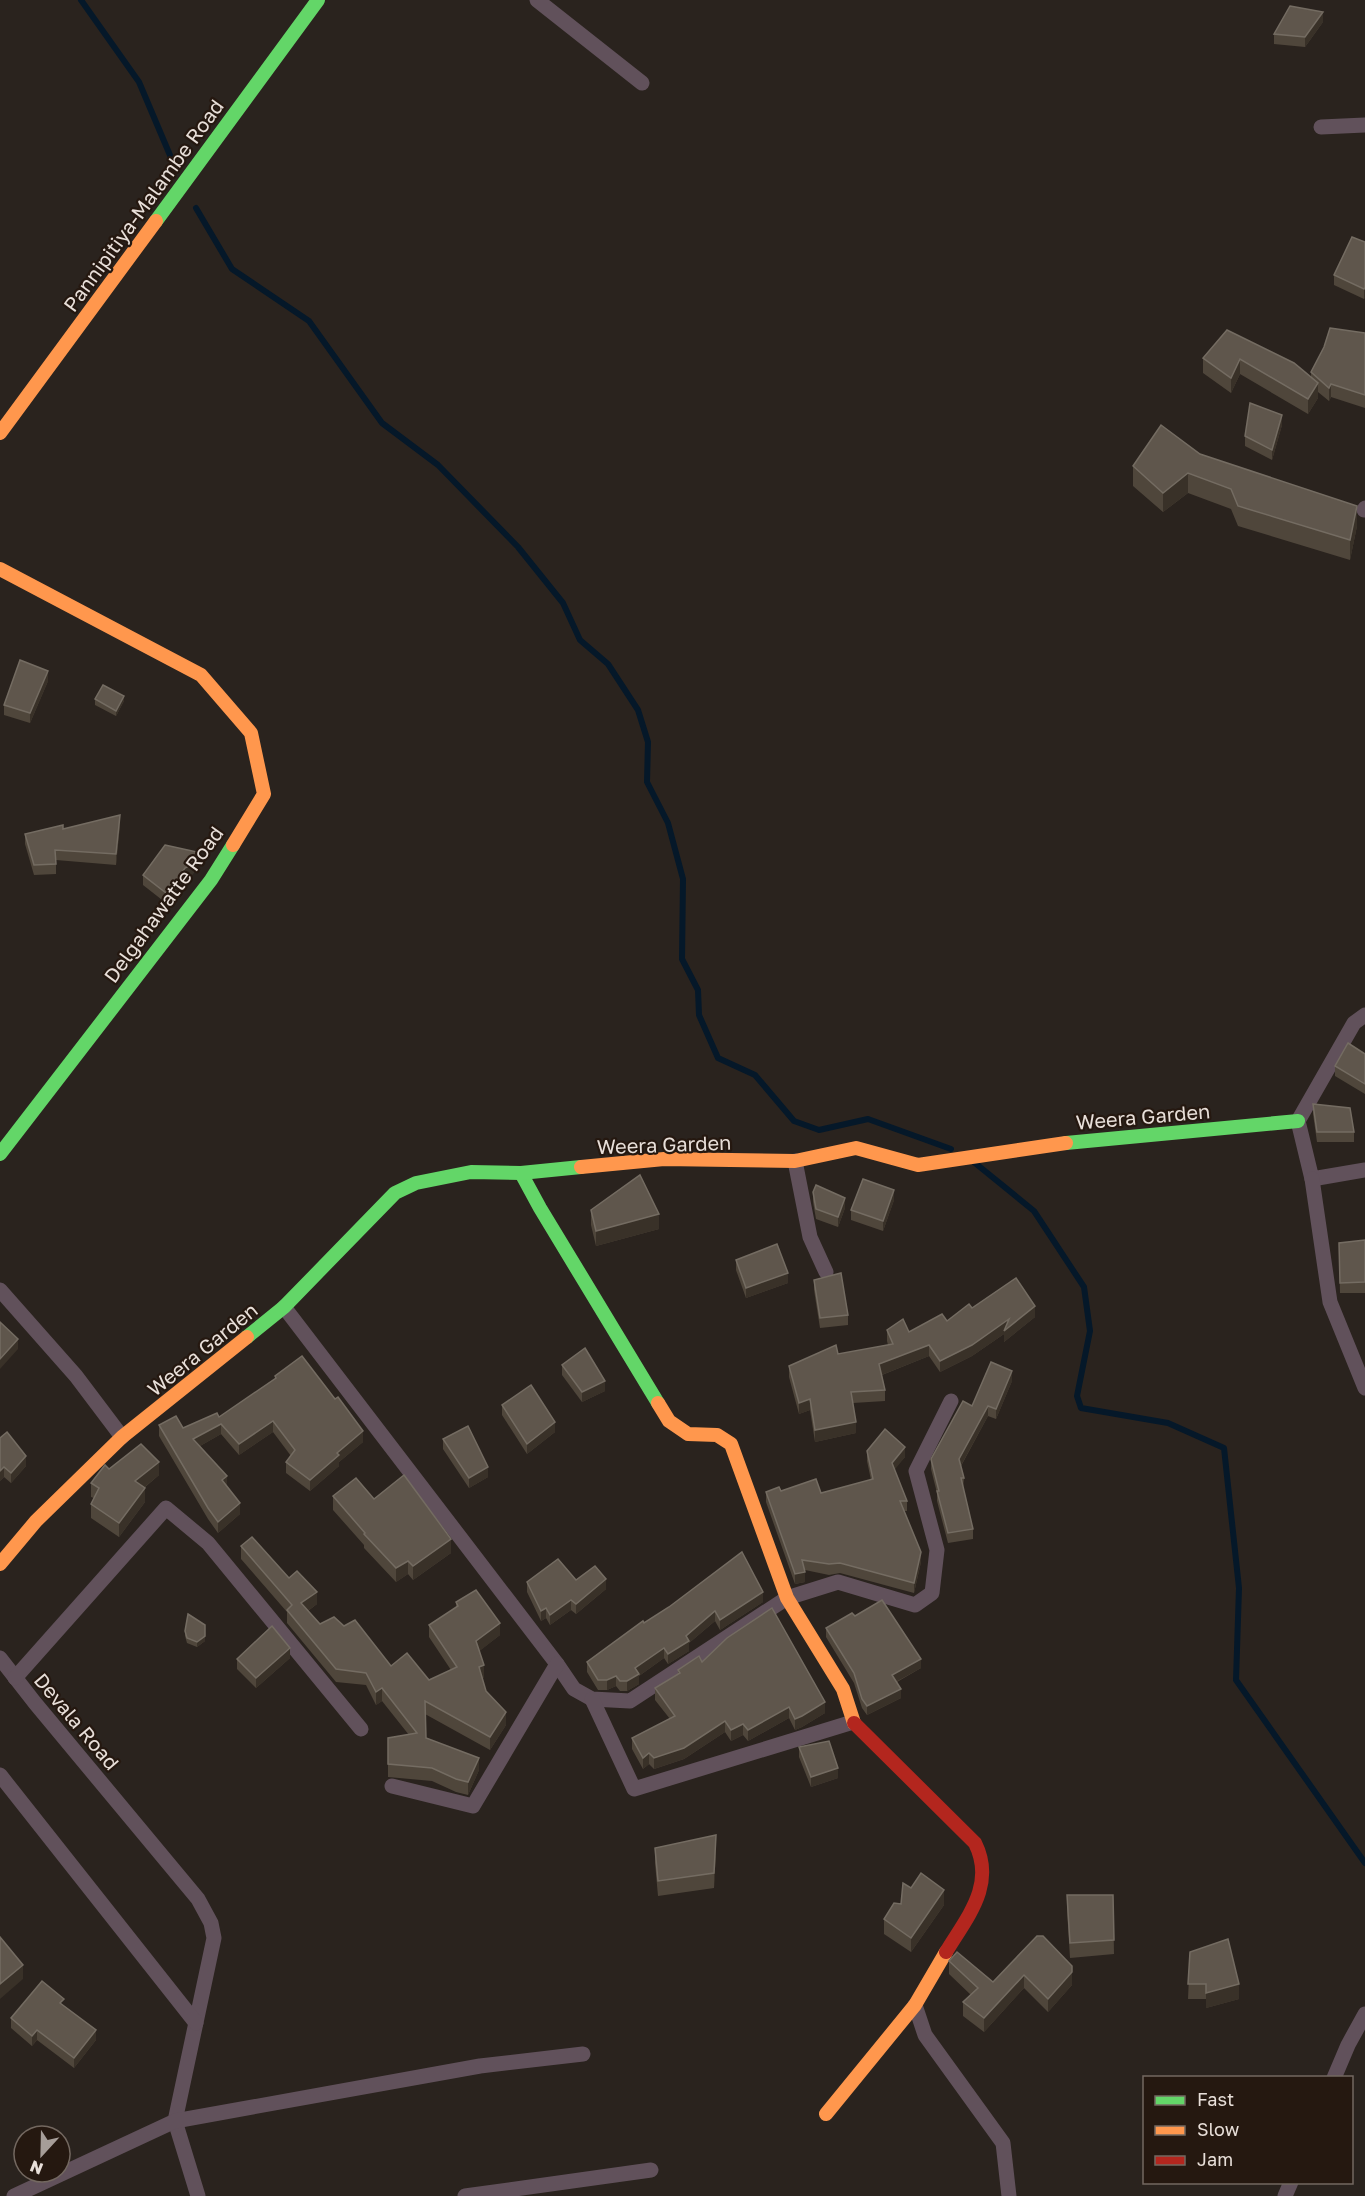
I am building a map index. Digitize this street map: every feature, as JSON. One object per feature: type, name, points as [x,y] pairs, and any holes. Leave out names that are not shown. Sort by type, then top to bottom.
[{"type":"street","name":"Pannipitiya-Malambe Road","points":[[0,433],[318,0]]},
{"type":"street","points":[[537,0],[642,83]]},
{"type":"street","points":[[1321,127],[1365,126]]},
{"type":"street","name":"Delgahawatte Road","points":[[0,569],[201,675],[251,733],[264,794],[212,880],[0,1154]]},
{"type":"street","points":[[1365,1015],[1354,1023],[1298,1121],[1312,1179],[1330,1302],[1365,1388]]},
{"type":"street","name":"Weera Garden","points":[[0,1563],[36,1521],[122,1437],[284,1307],[395,1193],[416,1183],[471,1172],[521,1173],[664,1159],[795,1161],[856,1148],[918,1165],[1086,1140],[1298,1121]]},
{"type":"street","points":[[795,1161],[810,1237],[826,1272]]},
{"type":"street","points":[[1312,1179],[1365,1170]]},
{"type":"street","points":[[521,1173],[669,1421],[688,1434],[717,1436],[731,1444],[787,1598],[843,1689],[853,1722],[975,1843],[982,1857],[981,1892],[915,2005],[826,2114]]},
{"type":"street","points":[[0,1290],[76,1376],[122,1437]]},
{"type":"street","points":[[284,1307],[574,1689],[592,1699],[630,1701],[787,1598],[838,1582],[915,1605],[932,1593],[937,1550],[915,1471],[951,1401]]},
{"type":"street","name":"Devala Road","points":[[198,2196],[175,2121],[214,1938],[211,1923],[198,1899],[15,1678],[166,1508],[208,1543],[361,1729]]},
{"type":"street","points":[[0,1658],[15,1678]]},
{"type":"street","points":[[392,1786],[473,1806],[557,1664]]},
{"type":"street","points":[[592,1699],[634,1789],[853,1722]]},
{"type":"street","points":[[0,1775],[196,2023]]},
{"type":"street","points":[[915,2005],[925,2036],[1003,2142],[1009,2196]]},
{"type":"street","points":[[1335,2076],[1365,2014]]},
{"type":"street","points":[[14,2196],[175,2121],[480,2066],[583,2054]]},
{"type":"street","points":[[465,2196],[651,2170]]},
{"type":"building","points":[[1290,6],[1323,12],[1305,37],[1274,34]]},
{"type":"building","points":[[1352,237],[1365,242],[1364,289],[1334,275]]},
{"type":"building","points":[[1330,328],[1365,333],[1365,395],[1331,384],[1329,388],[1311,372],[1324,347]]},
{"type":"building","points":[[1227,330],[1294,363],[1318,383],[1308,399],[1240,359],[1231,378],[1203,358]]},
{"type":"building","points":[[1250,403],[1282,415],[1272,450],[1245,436]]},
{"type":"building","points":[[1161,425],[1200,454],[1357,506],[1350,540],[1238,506],[1231,489],[1188,473],[1163,493],[1133,466]]},
{"type":"building","points":[[20,660],[48,671],[30,713],[4,705]]},
{"type":"building","points":[[103,685],[124,696],[116,711],[95,699]]},
{"type":"building","points":[[120,815],[116,854],[55,850],[56,864],[34,865],[25,834],[63,825],[63,829]]},
{"type":"building","points":[[165,845],[197,852],[193,864],[185,868],[166,893],[143,875]]},
{"type":"building","points":[[1348,1043],[1365,1054],[1365,1084],[1335,1066]]},
{"type":"building","points":[[1313,1104],[1350,1108],[1354,1132],[1317,1132]]},
{"type":"building","points":[[640,1175],[659,1214],[596,1231],[591,1210]]},
{"type":"building","points":[[863,1179],[894,1190],[883,1221],[851,1210]]},
{"type":"building","points":[[816,1185],[845,1198],[838,1217],[816,1209],[813,1192]]},
{"type":"building","points":[[1365,1240],[1365,1282],[1340,1283],[1339,1243]]},
{"type":"building","points":[[777,1244],[788,1273],[746,1288],[736,1260]]},
{"type":"building","points":[[841,1273],[848,1315],[820,1318],[814,1280]]},
{"type":"building","points":[[1016,1278],[1035,1306],[1004,1331],[1009,1319],[972,1345],[940,1361],[929,1345],[879,1364],[885,1390],[851,1392],[856,1422],[815,1430],[810,1399],[799,1403],[789,1366],[836,1345],[838,1354],[893,1344],[887,1330],[903,1319],[909,1332],[942,1314],[947,1321],[969,1304],[972,1308]]},
{"type":"building","points":[[0,1322],[18,1339],[0,1359]]},
{"type":"building","points":[[585,1348],[605,1381],[582,1392],[562,1365]]},
{"type":"building","points":[[302,1356],[335,1399],[338,1397],[363,1431],[310,1480],[286,1462],[295,1450],[273,1421],[239,1444],[221,1424],[193,1439],[227,1476],[222,1480],[240,1503],[218,1522],[159,1425],[176,1416],[183,1428],[217,1413],[219,1417],[276,1378],[275,1376]]},
{"type":"building","points":[[991,1362],[1012,1371],[996,1409],[988,1406],[959,1459],[973,1529],[948,1533],[931,1459],[963,1401],[972,1406]]},
{"type":"building","points":[[531,1385],[555,1422],[527,1444],[502,1405]]},
{"type":"building","points":[[468,1426],[488,1467],[469,1478],[443,1439]]},
{"type":"building","points":[[885,1429],[905,1447],[892,1463],[907,1501],[900,1501],[921,1552],[914,1583],[840,1563],[829,1564],[802,1560],[805,1572],[795,1574],[766,1492],[779,1487],[781,1491],[816,1479],[821,1493],[873,1479],[867,1451]]},
{"type":"building","points":[[7,1432],[26,1456],[11,1473],[4,1467],[0,1471],[0,1438]]},
{"type":"building","points":[[141,1444],[159,1462],[135,1481],[145,1488],[119,1523],[91,1504],[99,1488],[91,1483],[105,1465],[109,1469]]},
{"type":"building","points":[[404,1475],[451,1539],[413,1566],[408,1561],[396,1568],[333,1496],[356,1478],[374,1499]]},
{"type":"building","points":[[252,1537],[289,1578],[297,1571],[317,1592],[301,1603],[320,1624],[334,1617],[344,1626],[355,1620],[391,1666],[407,1653],[429,1680],[457,1667],[429,1625],[458,1606],[456,1602],[476,1590],[500,1623],[476,1641],[484,1665],[479,1667],[486,1691],[506,1712],[490,1737],[425,1701],[426,1738],[479,1758],[468,1782],[432,1768],[388,1764],[388,1738],[417,1733],[382,1688],[376,1692],[366,1673],[336,1669],[287,1610],[292,1605],[241,1546]]},
{"type":"building","points":[[742,1552],[763,1592],[720,1620],[715,1611],[686,1636],[689,1641],[668,1654],[664,1648],[635,1668],[639,1674],[627,1681],[620,1681],[616,1676],[607,1680],[598,1680],[587,1662],[643,1621],[644,1623],[669,1607]]},
{"type":"building","points":[[558,1559],[576,1580],[595,1566],[606,1579],[576,1604],[571,1600],[550,1615],[546,1608],[541,1611],[527,1582]]},
{"type":"building","points":[[882,1600],[921,1659],[892,1675],[901,1689],[867,1706],[862,1699],[854,1673],[826,1628],[852,1613],[855,1616]]},
{"type":"building","points":[[772,1608],[825,1702],[795,1719],[789,1707],[748,1730],[743,1724],[731,1730],[725,1721],[684,1748],[654,1758],[649,1753],[643,1758],[632,1738],[675,1716],[655,1688],[680,1673],[678,1670],[699,1656],[702,1662],[727,1638]]},
{"type":"building","points":[[188,1614],[205,1625],[205,1636],[197,1642],[187,1638],[185,1631]]},
{"type":"building","points":[[272,1626],[290,1648],[256,1678],[237,1659]]},
{"type":"building","points":[[829,1741],[838,1768],[811,1777],[799,1747]]},
{"type":"building","points":[[716,1835],[714,1873],[658,1881],[655,1848]]},
{"type":"building","points":[[921,1873],[944,1890],[911,1938],[884,1919],[894,1903],[901,1904],[903,1883],[911,1888]]},
{"type":"building","points":[[1067,1895],[1113,1895],[1114,1940],[1070,1943]]},
{"type":"building","points":[[1037,1936],[1043,1936],[1072,1966],[1072,1972],[1048,1999],[1024,1975],[984,2018],[963,2002],[978,1988],[949,1961],[957,1952],[993,1982]]},
{"type":"building","points":[[0,1937],[23,1965],[0,1984]]},
{"type":"building","points":[[1228,1939],[1239,1984],[1206,1993],[1206,1984],[1188,1984],[1190,1952]]},
{"type":"building","points":[[42,1981],[64,1999],[60,2003],[96,2030],[74,2058],[37,2030],[32,2036],[11,2018]]},
{"type":"waterway","points":[[81,0],[139,82],[175,167]]},
{"type":"waterway","points":[[196,208],[232,269],[309,321],[382,423],[438,465],[518,547],[563,603],[580,640],[608,664],[638,710],[648,742],[647,782],[668,823],[683,879],[682,959],[698,990],[699,1015],[718,1058],[755,1075],[794,1121],[819,1130],[868,1119],[951,1149]]},
{"type":"waterway","points":[[975,1163],[1034,1211],[1084,1287],[1090,1331],[1077,1396],[1081,1408],[1168,1423],[1224,1448],[1239,1588],[1236,1680],[1365,1863]]},
{"type":"traffic: fast","points":[[156,221],[318,0]]},
{"type":"traffic: fast","points":[[0,1154],[211,880],[233,845]]},
{"type":"traffic: fast","points":[[1066,1143],[1298,1121]]},
{"type":"traffic: fast","points":[[247,1337],[284,1307],[395,1193],[416,1183],[471,1172],[521,1173],[581,1167]]},
{"type":"traffic: fast","points":[[521,1173],[658,1403]]},
{"type":"traffic: slow","points":[[0,433],[156,221]]},
{"type":"traffic: slow","points":[[0,569],[201,675],[251,733],[264,794],[233,845]]},
{"type":"traffic: slow","points":[[581,1167],[664,1159],[795,1161],[856,1148],[918,1165],[1066,1143]]},
{"type":"traffic: slow","points":[[0,1564],[36,1521],[122,1437],[247,1337]]},
{"type":"traffic: slow","points":[[658,1403],[669,1421],[688,1434],[717,1435],[731,1444],[787,1598],[843,1689],[854,1723]]},
{"type":"traffic: slow","points":[[826,2114],[915,2005],[946,1952]]},
{"type":"traffic: jam","points":[[854,1723],[975,1843],[981,1858],[981,1887],[970,1913],[946,1952]]}]
